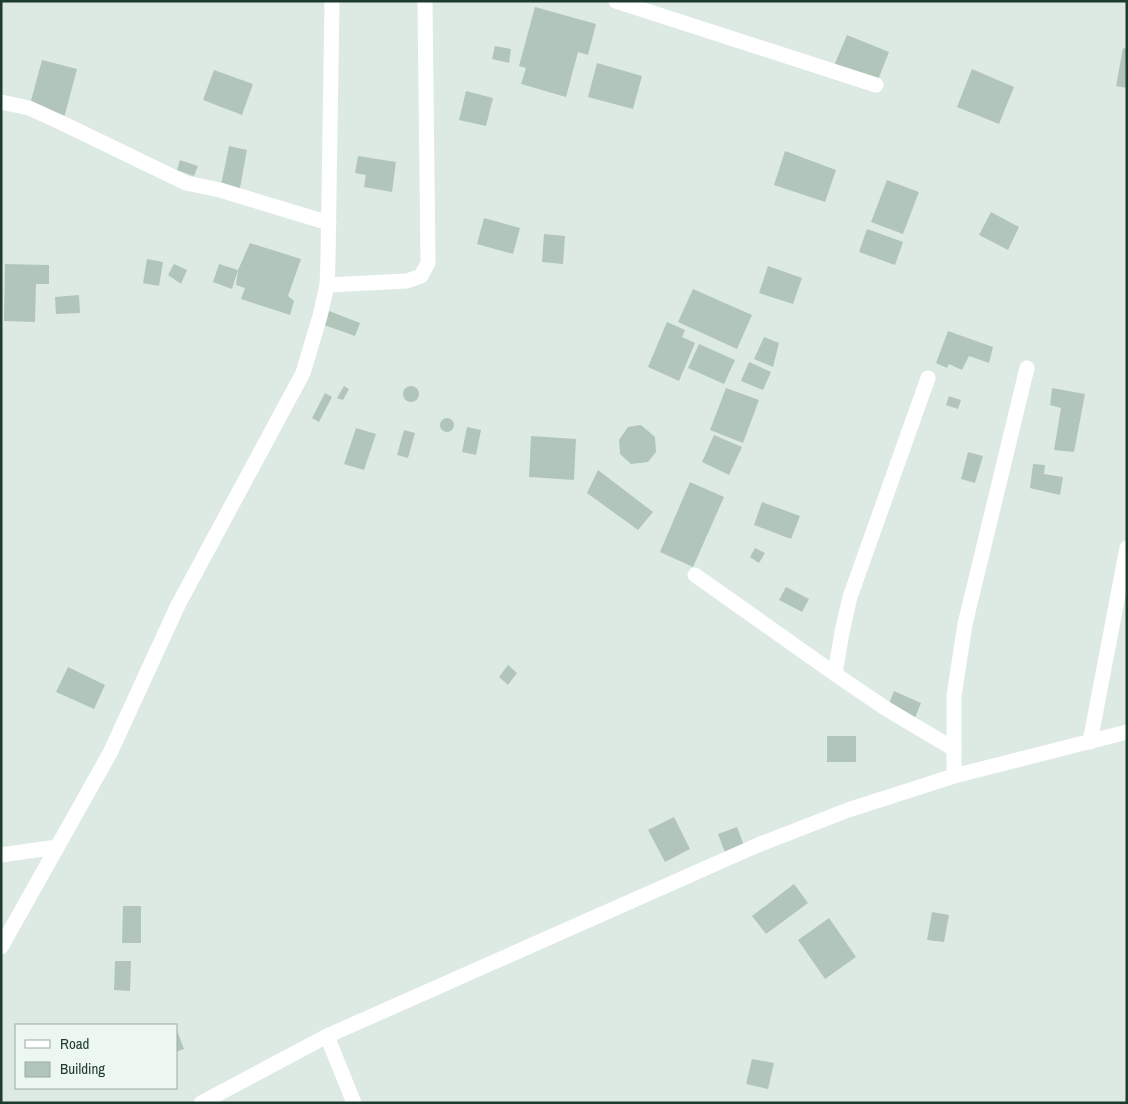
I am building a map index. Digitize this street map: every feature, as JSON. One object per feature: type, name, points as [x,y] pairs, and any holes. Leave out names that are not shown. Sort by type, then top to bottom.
[{"type":"street","points":[[1,947],[110,753],[178,605],[303,373],[327,285],[332,1]]},
{"type":"street","points":[[327,285],[407,281],[421,276],[428,263],[425,1]]},
{"type":"street","points":[[616,1],[876,85]]},
{"type":"street","points":[[1,102],[29,108],[186,183],[220,190],[329,223]]},
{"type":"street","points":[[954,776],[954,696],[965,624],[1027,368]]},
{"type":"street","points":[[835,674],[850,597],[928,378]]},
{"type":"street","points":[[1090,742],[1127,548]]},
{"type":"street","points":[[695,575],[835,674],[886,708],[954,749]]},
{"type":"street","points":[[201,1103],[327,1036],[758,846],[848,810],[954,776],[1127,732]]},
{"type":"street","points":[[1,855],[57,847]]},
{"type":"street","points":[[327,1036],[354,1103]]},
{"type":"building","points":[[535,7],[596,24],[588,55],[578,52],[566,97],[521,84],[526,68],[519,66]]},
{"type":"building","points":[[847,35],[889,52],[876,85],[833,68]]},
{"type":"building","points":[[495,46],[511,49],[509,63],[492,59]]},
{"type":"building","points":[[1123,48],[1127,49],[1127,88],[1116,86]]},
{"type":"building","points":[[42,60],[77,69],[64,118],[29,108]]},
{"type":"building","points":[[597,63],[642,76],[633,109],[588,97]]},
{"type":"building","points":[[972,69],[1014,87],[999,124],[957,107]]},
{"type":"building","points":[[214,70],[253,84],[242,115],[203,100]]},
{"type":"building","points":[[466,91],[493,98],[486,126],[459,120]]},
{"type":"building","points":[[229,146],[247,150],[239,193],[220,190]]},
{"type":"building","points":[[785,151],[836,170],[825,202],[774,185]]},
{"type":"building","points":[[358,156],[396,162],[392,192],[364,187],[366,175],[355,173]]},
{"type":"building","points":[[180,160],[198,166],[194,176],[177,170]]},
{"type":"building","points":[[887,180],[919,192],[903,234],[871,222]]},
{"type":"building","points":[[991,212],[1019,227],[1008,250],[979,235]]},
{"type":"building","points":[[484,218],[520,228],[513,254],[477,244]]},
{"type":"building","points":[[867,229],[903,242],[895,265],[859,252]]},
{"type":"building","points":[[544,234],[565,236],[563,264],[542,262]]},
{"type":"building","points":[[250,243],[301,259],[288,296],[294,301],[290,315],[241,299],[245,288],[236,285],[238,270]]},
{"type":"building","points":[[147,259],[163,262],[159,286],[143,283]]},
{"type":"building","points":[[5,264],[49,265],[49,284],[36,284],[35,322],[4,321]]},
{"type":"building","points":[[174,264],[187,270],[181,284],[168,275]]},
{"type":"building","points":[[219,264],[238,270],[232,289],[213,282]]},
{"type":"building","points":[[768,266],[802,278],[793,304],[759,293]]},
{"type":"building","points":[[693,289],[752,315],[737,349],[678,322]]},
{"type":"building","points":[[79,295],[80,313],[56,314],[55,297]]},
{"type":"building","points":[[329,311],[360,323],[355,336],[324,325]]},
{"type":"building","points":[[667,322],[685,330],[682,337],[695,343],[679,381],[648,367]]},
{"type":"building","points":[[948,331],[993,347],[989,363],[969,356],[962,370],[949,364],[947,368],[936,363]]},
{"type":"building","points":[[764,337],[779,343],[773,367],[754,359]]},
{"type":"building","points":[[699,344],[735,360],[724,384],[688,368]]},
{"type":"building","points":[[749,362],[771,372],[763,390],[741,381]]},
{"type":"building","points":[[344,386],[349,389],[343,400],[337,398]]},
{"type":"building","points":[[411,386],[419,394],[411,402],[403,394]]},
{"type":"building","points":[[726,388],[759,400],[743,443],[710,430]]},
{"type":"building","points":[[1052,388],[1085,394],[1074,452],[1054,450],[1061,408],[1050,405]]},
{"type":"building","points":[[325,393],[332,397],[319,422],[312,418]]},
{"type":"building","points":[[949,396],[961,400],[958,409],[946,405]]},
{"type":"building","points":[[447,418],[452,420],[454,425],[452,430],[447,432],[442,430],[440,425],[442,420]]},
{"type":"building","points":[[641,425],[655,437],[656,452],[648,462],[631,464],[620,454],[619,440],[628,427]]},
{"type":"building","points":[[467,427],[481,430],[476,455],[462,452]]},
{"type":"building","points":[[356,428],[376,434],[364,470],[344,464]]},
{"type":"building","points":[[404,430],[415,433],[408,458],[397,455]]},
{"type":"building","points":[[714,435],[742,447],[729,475],[702,462]]},
{"type":"building","points":[[531,436],[576,439],[574,480],[529,477]]},
{"type":"building","points":[[968,452],[983,456],[975,483],[961,479]]},
{"type":"building","points":[[1033,464],[1045,465],[1044,474],[1063,477],[1060,495],[1030,488]]},
{"type":"building","points":[[598,470],[653,512],[638,530],[587,493]]},
{"type":"building","points":[[690,482],[724,497],[693,567],[660,552]]},
{"type":"building","points":[[762,502],[800,516],[791,539],[754,525]]},
{"type":"building","points":[[755,548],[765,553],[759,563],[750,557]]},
{"type":"building","points":[[786,587],[809,599],[802,612],[779,600]]},
{"type":"building","points":[[508,665],[517,673],[508,685],[499,677]]},
{"type":"building","points":[[68,667],[105,685],[94,709],[56,692]]},
{"type":"building","points":[[894,691],[921,703],[915,718],[888,706]]},
{"type":"building","points":[[827,736],[856,736],[856,762],[827,762]]},
{"type":"building","points":[[674,817],[690,849],[665,862],[648,830]]},
{"type":"building","points":[[737,827],[745,848],[726,855],[718,834]]},
{"type":"building","points":[[794,884],[808,903],[766,934],[752,916]]},
{"type":"building","points":[[123,906],[141,906],[141,943],[122,943]]},
{"type":"building","points":[[932,912],[949,915],[944,942],[927,940]]},
{"type":"building","points":[[829,918],[856,957],[825,979],[798,940]]},
{"type":"building","points":[[115,961],[131,961],[130,991],[114,990]]},
{"type":"building","points":[[178,1033],[184,1049],[178,1051]]},
{"type":"building","points":[[752,1059],[774,1063],[768,1089],[746,1084]]}]
